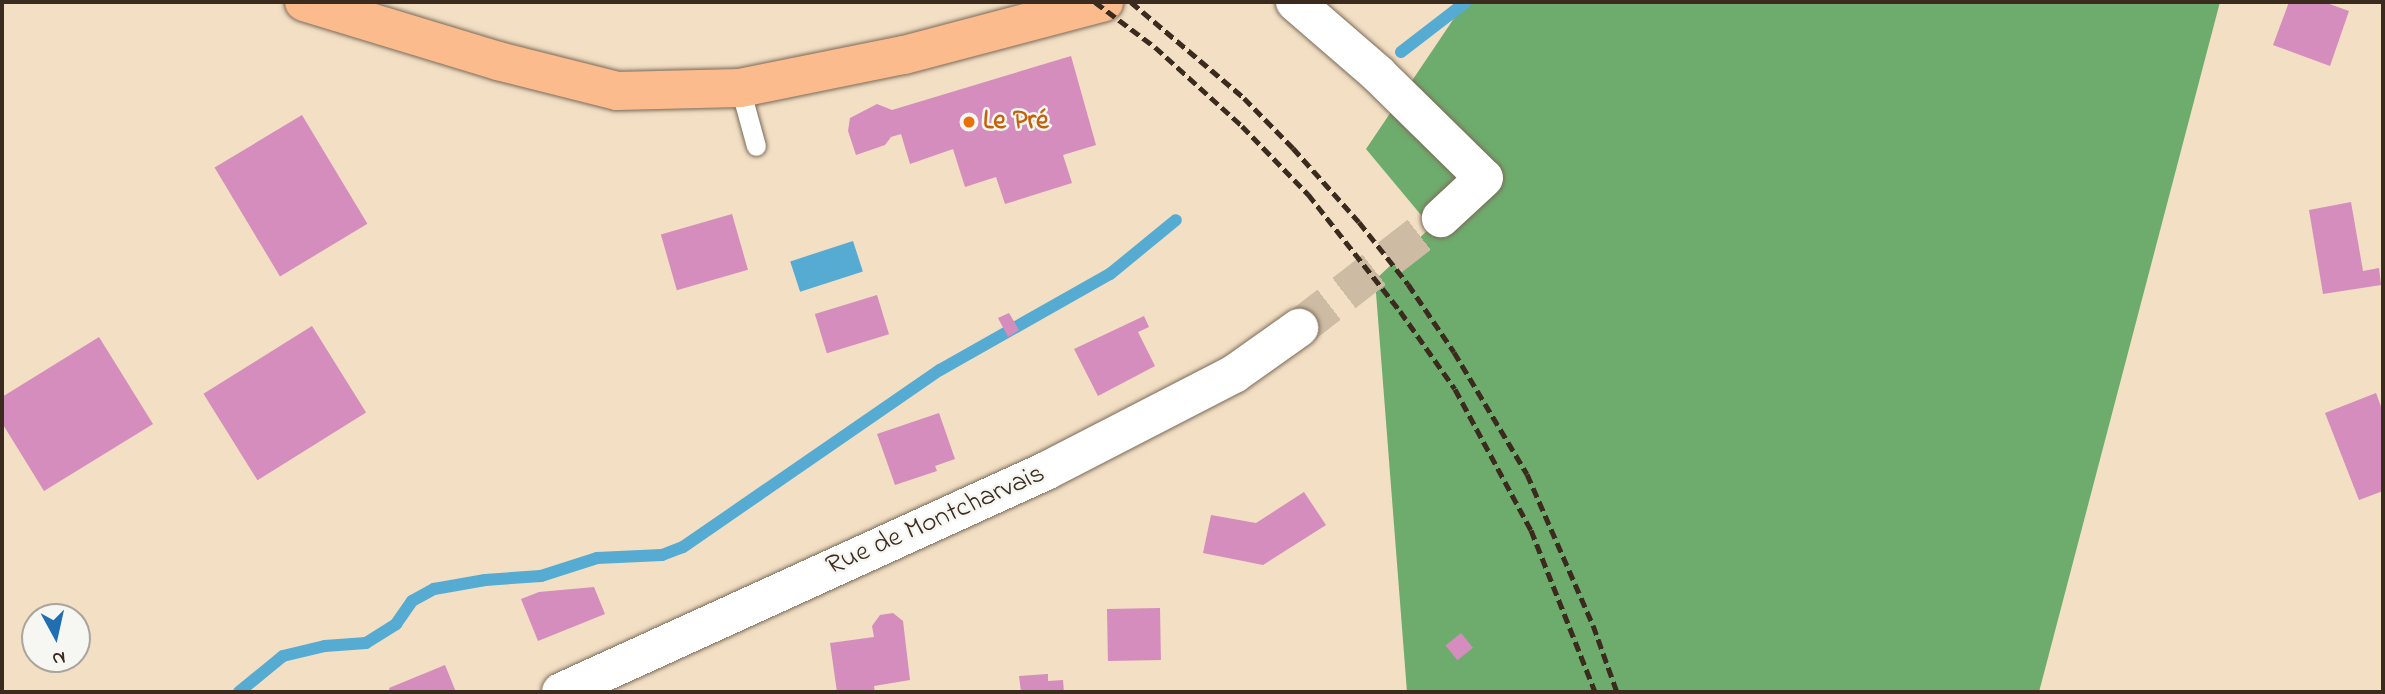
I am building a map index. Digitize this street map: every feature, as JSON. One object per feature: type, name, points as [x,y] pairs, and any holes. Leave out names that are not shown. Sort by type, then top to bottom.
[{"type":"main road","points":[[304,2],[498,61],[617,91],[740,89],[904,55],[1104,2]]},
{"type":"street","points":[[1295,2],[1378,74],[1484,178],[1441,218]]},
{"type":"street","name":"Rue de Montcharvais","points":[[561,692],[1083,453],[1234,374],[1299,328]]},
{"type":"lane","points":[[740,89],[756,146]]},
{"type":"green space","points":[[1465,2],[2220,2],[2039,692],[1407,692],[1375,280],[1431,227],[1366,149]]},
{"type":"water","points":[[853,241],[863,271],[800,292],[790,261]]},
{"type":"building","points":[[2289,2],[2324,2],[2349,11],[2330,66],[2273,45]]},
{"type":"building","name":"Le Pré","points":[[1071,56],[1096,145],[1063,155],[1072,183],[1005,204],[996,177],[965,187],[953,149],[910,164],[901,134],[891,137],[885,145],[856,155],[848,131],[850,118],[877,104],[892,110]]},
{"type":"building","points":[[302,115],[367,224],[280,276],[215,168]]},
{"type":"building","points":[[2351,202],[2363,271],[2379,268],[2381,285],[2323,294],[2309,210]]},
{"type":"building","points":[[732,214],[748,270],[677,290],[661,234]]},
{"type":"building","points":[[877,295],[889,334],[827,353],[815,314]]},
{"type":"building","points":[[1009,313],[1019,330],[1008,337],[998,318]]},
{"type":"building","points":[[1144,316],[1149,327],[1138,332],[1155,366],[1098,396],[1074,349]]},
{"type":"building","points":[[312,326],[366,413],[258,480],[203,394]]},
{"type":"building","points":[[99,337],[153,424],[44,491],[2,423],[2,397]]},
{"type":"building","points":[[2376,393],[2383,412],[2383,491],[2359,500],[2325,413]]},
{"type":"building","points":[[939,413],[955,459],[935,466],[937,471],[895,485],[877,434]]},
{"type":"building","points":[[1304,492],[1326,525],[1263,565],[1203,553],[1211,515],[1256,523]]},
{"type":"building","points":[[594,587],[605,614],[538,641],[521,599],[539,592]]},
{"type":"building","points":[[1160,608],[1161,660],[1108,661],[1107,609]]},
{"type":"building","points":[[893,613],[903,621],[910,680],[874,686],[875,692],[837,692],[830,643],[874,637],[872,626],[880,615]]},
{"type":"building","points":[[1461,633],[1473,648],[1457,660],[1445,646]]},
{"type":"building","points":[[445,665],[456,692],[390,692],[389,688]]},
{"type":"building","points":[[1048,674],[1048,681],[1063,680],[1064,692],[1021,692],[1019,676]]},
{"type":"waterway","points":[[1401,52],[1466,2]]},
{"type":"waterway","points":[[239,692],[283,656],[325,646],[366,643],[396,624],[412,601],[434,589],[485,580],[541,576],[597,558],[662,555],[683,547],[940,370],[1110,274],[1176,220]]},
{"type":"tunnel","points":[[1299,328],[1441,218]]},
{"type":"railway","points":[[1095,2],[1155,47],[1242,126],[1308,194],[1400,311],[1455,389],[1531,530],[1595,692]]},
{"type":"railway","points":[[1131,2],[1244,98],[1359,222],[1408,284],[1454,352],[1527,474],[1593,625],[1617,692]]},
{"type":"place","name":"Le Pré","points":[[969,122]]}]
